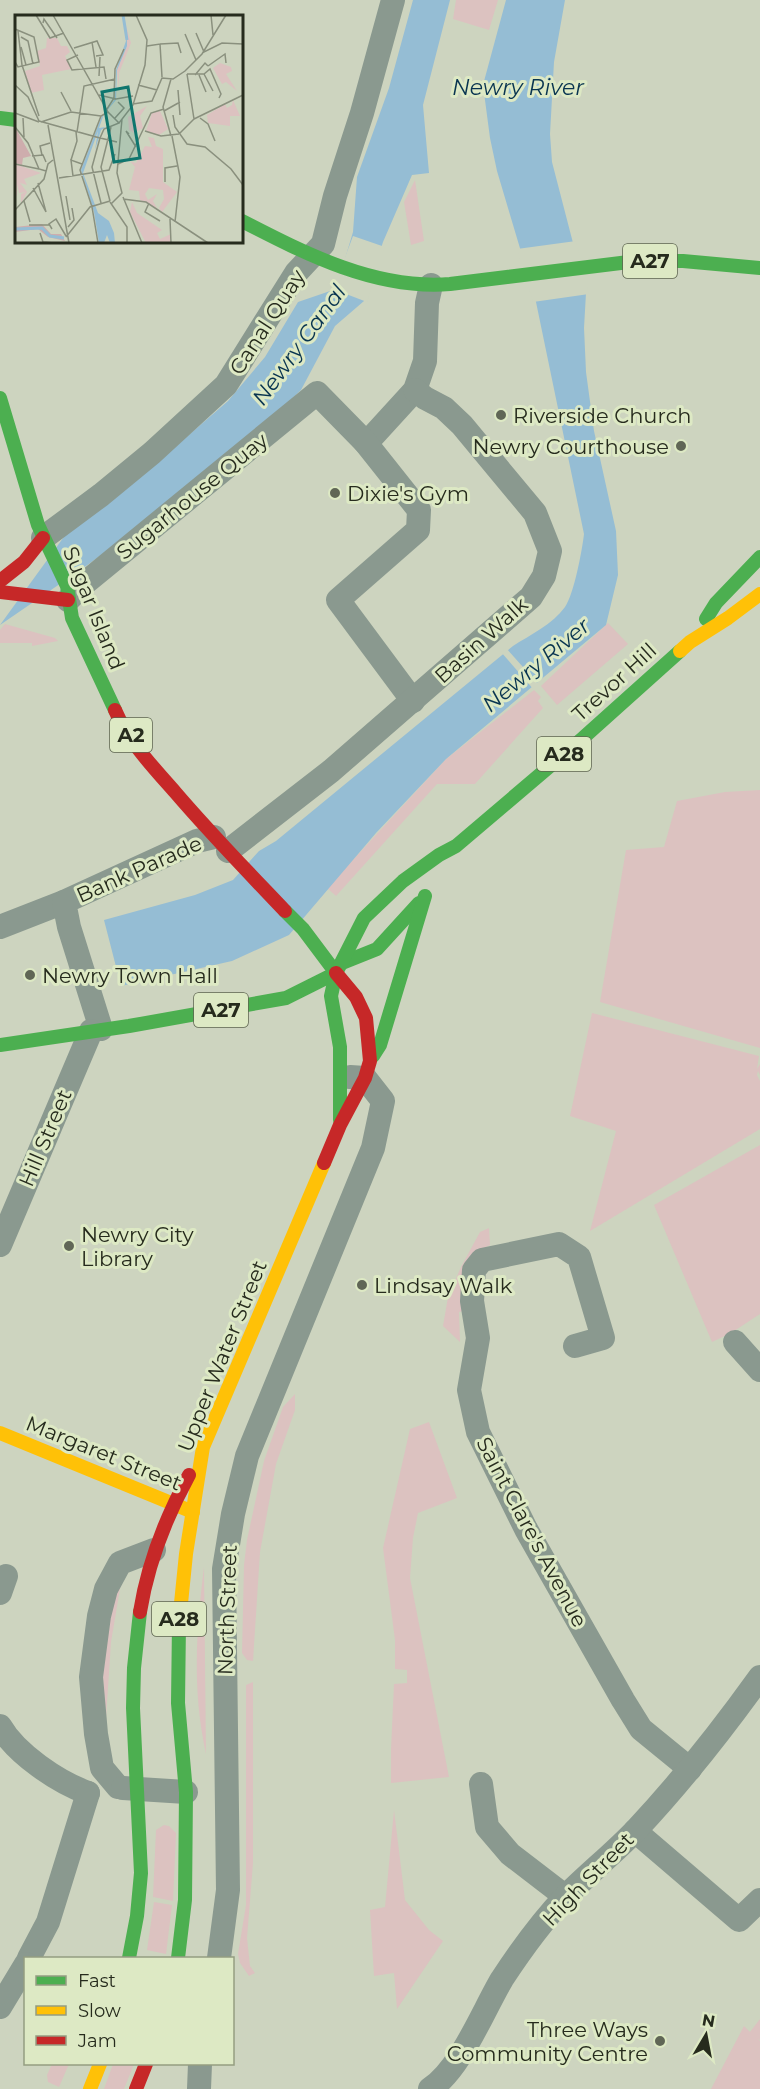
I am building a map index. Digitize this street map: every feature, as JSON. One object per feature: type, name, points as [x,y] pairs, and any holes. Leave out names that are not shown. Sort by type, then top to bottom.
[{"type":"main road","points":[[0,118],[15,120]]},
{"type":"main road","name":"A27","points":[[243,222],[313,257],[341,268],[377,278],[431,285],[640,261],[676,261],[760,268]]},
{"type":"main road","name":"A27","points":[[716,264],[751,280]]},
{"type":"main road","name":"Sugar Island","points":[[0,398],[41,545],[60,595],[119,720],[152,765],[227,850]]},
{"type":"main road","points":[[0,581],[17,571],[41,545]]},
{"type":"main road","name":"Trevor Hill","points":[[690,642],[716,603],[760,557]]},
{"type":"main road","points":[[0,592],[60,595]]},
{"type":"main road","name":"Trevor Hill","points":[[339,968],[364,918],[403,881],[439,855],[456,846],[583,738],[690,642],[760,594]]},
{"type":"main road","name":"Trevor Hill","points":[[444,866],[456,846]]},
{"type":"main road","name":"A2","points":[[227,850],[339,968]]},
{"type":"main road","name":"A28","points":[[339,968],[377,949],[428,891],[403,965],[380,1045],[367,1069]]},
{"type":"main road","name":"A27","points":[[0,1045],[95,1023],[135,1025],[286,998],[339,968]]},
{"type":"main road","points":[[339,968],[366,1017],[367,1069]]},
{"type":"main road","name":"Upper Water Street","points":[[339,968],[331,996],[340,1047],[340,1125]]},
{"type":"main road","name":"Upper Water Street","points":[[178,1957],[185,1900],[186,1792],[177,1703],[179,1620],[203,1447],[340,1125],[367,1069]]},
{"type":"main road","name":"Margaret Street","points":[[0,1433],[193,1512]]},
{"type":"main road","name":"A28","points":[[129,1957],[138,1918],[140,1891],[140,1852],[128,1789],[135,1653],[154,1550],[203,1447]]},
{"type":"main road","points":[[90,2089],[100,2065]]},
{"type":"main road","points":[[136,2089],[146,2065]]},
{"type":"street","name":"Canal Quay","points":[[41,545],[143,460],[226,385],[296,273],[323,244],[393,0]]},
{"type":"street","points":[[413,701],[338,600],[418,530],[419,510],[365,442],[415,390],[425,361],[427,303],[431,285]]},
{"type":"street","name":"Basin Walk","points":[[227,850],[331,771],[413,701],[531,597],[544,576],[550,551],[535,513],[462,425],[444,408],[415,390]]},
{"type":"street","name":"Sugarhouse Quay","points":[[60,595],[85,583],[317,393],[365,442]]},
{"type":"street","name":"Bank Parade","points":[[0,927],[64,902],[197,841],[227,850]]},
{"type":"street","name":"Bank Parade","points":[[64,902],[95,1023]]},
{"type":"street","name":"Hill Street","points":[[0,1245],[95,1023]]},
{"type":"street","points":[[339,1076],[367,1069]]},
{"type":"street","name":"North Street","points":[[219,1957],[228,1890],[224,1569],[233,1514],[247,1456],[373,1148],[383,1101],[367,1069]]},
{"type":"street","name":"Saint Clare's Avenue","points":[[575,1346],[603,1338],[579,1257],[559,1244],[482,1260],[474,1270],[472,1301],[477,1338],[469,1390],[478,1432],[526,1529],[622,1700],[641,1729],[690,1769]]},
{"type":"street","points":[[735,1342],[760,1370]]},
{"type":"street","points":[[128,1789],[102,1768],[96,1734],[91,1677],[99,1616],[106,1589],[120,1563],[154,1550]]},
{"type":"street","name":"High Street","points":[[430,2089],[439,2083],[455,2065],[514,1960],[566,1897],[635,1831],[690,1769],[760,1677]]},
{"type":"street","points":[[0,1726],[29,1759],[75,1788],[88,1793],[128,1789],[186,1792]]},
{"type":"street","points":[[481,1784],[487,1827],[510,1854],[566,1897]]},
{"type":"street","points":[[30,1957],[48,1922],[88,1793]]},
{"type":"street","points":[[635,1831],[740,1920],[760,1900]]},
{"type":"street","points":[[0,2007],[24,1967]]},
{"type":"street","points":[[199,2089],[200,2065]]},
{"type":"shaded area","points":[[456,0],[498,0],[489,30],[453,19]]},
{"type":"shaded area","points":[[415,180],[424,241],[411,245],[404,202]]},
{"type":"shaded area","points":[[608,623],[628,644],[557,705],[541,686]]},
{"type":"shaded area","points":[[5,624],[55,638],[58,641],[32,646],[32,643],[0,643],[0,630]]},
{"type":"shaded area","points":[[534,690],[541,697],[538,701],[543,708],[475,784],[437,784],[336,896],[327,888],[446,759]]},
{"type":"shaded area","points":[[760,790],[760,1048],[600,1002],[626,850],[664,847],[677,801],[725,792]]},
{"type":"shaded area","points":[[592,1013],[759,1056],[757,1069],[760,1064],[760,1075],[758,1071],[757,1075],[760,1081],[760,1129],[590,1231],[616,1131],[570,1116]]},
{"type":"shaded area","points":[[760,1145],[760,1314],[712,1342],[654,1205]]},
{"type":"shaded area","points":[[489,1228],[490,1245],[474,1253],[464,1311],[459,1312],[460,1342],[443,1326],[448,1297],[480,1232]]},
{"type":"shaded area","points":[[295,1394],[295,1410],[276,1464],[260,1552],[253,1661],[247,1660],[242,1653],[244,1565],[247,1540],[264,1461],[283,1407]]},
{"type":"shaded area","points":[[429,1422],[457,1498],[418,1513],[413,1538],[410,1578],[449,1777],[391,1783],[394,1684],[407,1683],[407,1670],[395,1669],[395,1640],[383,1548],[410,1429]]},
{"type":"shaded area","points":[[204,1567],[206,1754],[197,1684],[199,1615]]},
{"type":"shaded area","points":[[122,1577],[111,1642],[106,1718],[103,1677],[107,1616]]},
{"type":"shaded area","points":[[253,1682],[253,1863],[247,1938],[250,1966],[255,1973],[249,1976],[240,1963],[238,1954],[246,1905],[246,1685]]},
{"type":"shaded area","points":[[394,1810],[405,1900],[429,1930],[443,1941],[397,2009],[394,1973],[374,1976],[370,1910],[385,1907]]},
{"type":"shaded area","points":[[164,1825],[169,1826],[176,1833],[173,1901],[153,1897],[156,1830]]},
{"type":"shaded area","points":[[154,1902],[172,1905],[166,1954],[147,1950]]},
{"type":"shaded area","points":[[760,2019],[760,2040],[758,2039],[760,2041],[760,2089],[711,2089],[744,2026],[750,2032]]},
{"type":"shaded area","points":[[52,2065],[69,2065],[59,2087],[48,2082],[47,2075]]},
{"type":"shaded area","points":[[113,2065],[134,2065],[124,2089],[104,2089]]},
{"type":"water","name":"Newry Canal","points":[[413,0],[450,0],[423,105],[429,173],[412,175],[383,242],[364,301],[335,326],[301,390],[254,435],[178,499],[0,625],[66,534],[130,486],[228,401],[265,357],[298,302],[336,289],[353,232],[357,177],[389,88]]},
{"type":"water","name":"Newry River","points":[[506,0],[565,0],[554,62],[550,134],[552,162],[586,293],[584,328],[586,372],[594,431],[616,531],[618,575],[606,625],[446,759],[376,833],[289,935],[232,961],[121,986],[104,920],[195,895],[233,880],[259,851],[276,841],[513,646],[554,619],[568,601],[577,572],[584,534],[536,302],[497,171],[483,85]]},
{"type":"pier","points":[[353,236],[385,247],[367,302],[333,289]]},
{"type":"pier","points":[[576,241],[589,294],[533,302],[517,249]]},
{"type":"pier","points":[[506,648],[539,685],[534,690],[501,652]]},
{"type":"traffic: fast","points":[[0,118],[15,120]]},
{"type":"traffic: fast","points":[[243,222],[291,246],[342,267],[395,281],[422,284],[450,284],[637,261],[683,261],[760,268]]},
{"type":"traffic: fast","points":[[0,398],[38,525],[67,586],[72,618],[115,710]]},
{"type":"traffic: fast","points":[[706,619],[716,603],[760,557]]},
{"type":"traffic: fast","points":[[340,1120],[340,1047],[331,996],[336,973],[364,918],[403,881],[439,855],[456,846],[583,738],[680,651]]},
{"type":"traffic: fast","points":[[373,1056],[380,1045],[425,896]]},
{"type":"traffic: fast","points":[[342,963],[377,949],[419,903]]},
{"type":"traffic: fast","points":[[0,1045],[129,1026],[286,998],[336,973],[303,929],[285,911]]},
{"type":"traffic: fast","points":[[129,1957],[137,1916],[141,1873],[133,1708],[134,1668],[140,1612]]},
{"type":"traffic: fast","points":[[178,1957],[185,1900],[186,1792],[178,1703],[179,1623]]},
{"type":"traffic: slow","points":[[680,651],[760,594]]},
{"type":"traffic: slow","points":[[179,1623],[186,1554],[203,1447],[324,1163]]},
{"type":"traffic: slow","points":[[0,1433],[193,1512]]},
{"type":"traffic: slow","points":[[90,2089],[100,2065]]},
{"type":"traffic: jam","points":[[0,581],[24,562],[43,538]]},
{"type":"traffic: jam","points":[[0,592],[68,600]]},
{"type":"traffic: jam","points":[[115,710],[134,743],[150,763],[215,837],[285,911]]},
{"type":"traffic: jam","points":[[324,1163],[340,1125],[365,1078],[370,1061],[366,1018],[356,997],[336,973]]},
{"type":"traffic: jam","points":[[140,1612],[158,1541],[189,1475]]},
{"type":"traffic: jam","points":[[136,2089],[146,2065]]},
{"type":"place","name":"Riverside Church","points":[[501,415]]},
{"type":"place","name":"Newry Courthouse","points":[[681,446]]},
{"type":"place","name":"Dixie's Gym","points":[[335,493]]},
{"type":"place","name":"Newry Town Hall","points":[[30,975]]},
{"type":"place","name":"Newry City Library","points":[[69,1246]]},
{"type":"place","name":"Lindsay Walk","points":[[362,1285]]},
{"type":"place","name":"Three Ways Community Centre","points":[[660,2041]]}]
